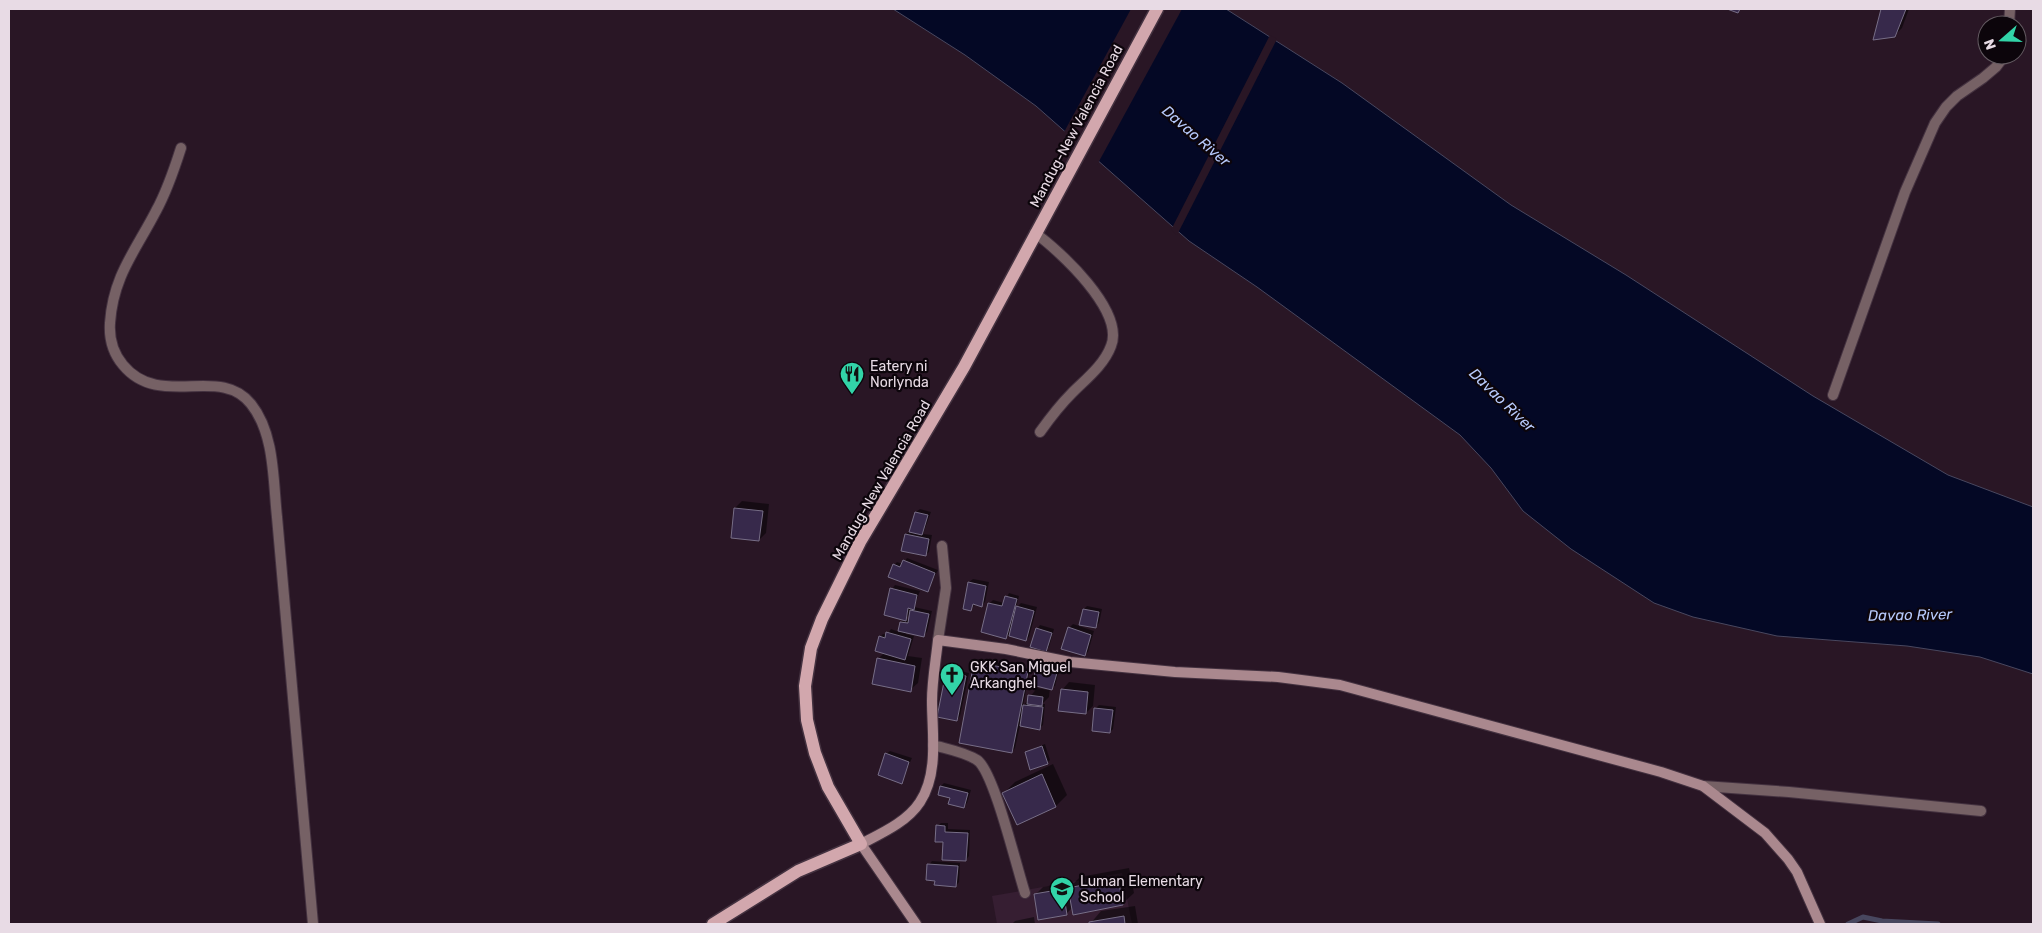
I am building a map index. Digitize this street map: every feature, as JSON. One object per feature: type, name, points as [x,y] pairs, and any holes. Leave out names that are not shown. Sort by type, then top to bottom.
[{"type":"main road","name":"Mandug-New Valencia Road","points":[[861,844],[828,787],[816,753],[808,720],[805,686],[811,648],[822,619],[860,542],[964,367],[1058,189],[1157,9]]},
{"type":"main road","points":[[713,924],[798,871],[861,844]]},
{"type":"street","points":[[1833,395],[1905,192],[1935,123],[1957,96],[1984,78],[1998,65]]},
{"type":"street","points":[[181,148],[168,187],[125,264],[115,294],[110,323],[111,342],[117,358],[143,382],[170,388],[227,387],[239,392],[251,404],[266,436],[270,452],[276,508],[313,924]]},
{"type":"street","points":[[1035,233],[1069,260],[1093,289],[1105,310],[1112,329],[1112,344],[1094,372],[1055,411],[1040,432]]},
{"type":"street","points":[[861,844],[887,830],[907,816],[920,802],[929,781],[933,745],[932,699],[946,588],[942,546]]},
{"type":"street","points":[[938,640],[1006,649],[1070,662],[1175,672],[1278,677],[1340,685],[1520,735],[1632,763],[1702,786],[1789,792],[1981,811]]},
{"type":"street","points":[[933,745],[967,755],[978,760],[984,767],[994,791],[1025,893]]},
{"type":"street","points":[[1702,786],[1765,833],[1788,859],[1797,872],[1820,924]]},
{"type":"street","name":"Mandug-New Valencia Road","points":[[861,844],[916,924]]},
{"type":"shaded area","name":"Luman Elementary School","points":[[1122,873],[1132,924],[997,924],[992,896]]},
{"type":"water","name":"Davao River","points":[[893,9],[1226,9],[1342,83],[1511,205],[1626,275],[1813,396],[1948,475],[2033,507],[2033,674],[1980,657],[1907,646],[1777,636],[1693,617],[1654,603],[1571,549],[1523,511],[1491,468],[1460,435],[1257,287],[1189,241],[1036,106],[965,55]]},
{"type":"pier","points":[[1131,9],[1182,9],[1097,165],[1063,134]]},
{"type":"pier","points":[[1270,35],[1277,39],[1177,235],[1171,230]]},
{"type":"building","points":[[1727,9],[1740,9],[1738,13]]},
{"type":"building","points":[[1881,9],[1906,9],[1895,37],[1873,40]]},
{"type":"building","points":[[734,508],[763,511],[759,541],[731,538]]},
{"type":"building","points":[[915,512],[928,515],[922,535],[909,532]]},
{"type":"building","points":[[905,534],[929,539],[926,556],[901,551]]},
{"type":"building","points":[[903,560],[935,573],[928,592],[888,577],[893,564],[900,567]]},
{"type":"building","points":[[968,582],[986,586],[982,607],[973,604],[971,611],[963,609]]},
{"type":"building","points":[[890,588],[917,595],[914,610],[908,608],[906,621],[884,615]]},
{"type":"building","points":[[1005,596],[1017,599],[1006,639],[981,632],[988,603],[1002,606]]},
{"type":"building","points":[[1016,606],[1034,611],[1026,641],[1009,636]]},
{"type":"building","points":[[1083,609],[1099,612],[1096,628],[1079,625]]},
{"type":"building","points":[[910,610],[929,614],[924,637],[898,631],[900,622],[908,623]]},
{"type":"building","points":[[1068,627],[1091,635],[1085,656],[1061,649]]},
{"type":"building","points":[[1036,628],[1052,633],[1046,652],[1030,647]]},
{"type":"building","points":[[886,632],[911,639],[905,660],[875,651],[879,636],[885,638]]},
{"type":"building","points":[[877,658],[915,666],[911,692],[872,684]]},
{"type":"building","points":[[974,662],[1028,672],[1012,753],[959,743]]},
{"type":"building","points":[[1036,668],[1057,673],[1052,690],[1032,685]]},
{"type":"building","name":"GKK San Miguel Arkanghel","points":[[946,672],[966,676],[957,721],[937,717]]},
{"type":"building","points":[[1061,689],[1088,692],[1086,714],[1058,711]]},
{"type":"building","points":[[1028,695],[1043,697],[1042,706],[1027,704]]},
{"type":"building","points":[[1023,705],[1043,707],[1040,730],[1020,726]]},
{"type":"building","points":[[1094,708],[1113,710],[1110,733],[1092,731]]},
{"type":"building","points":[[1042,746],[1048,764],[1030,770],[1025,752]]},
{"type":"building","points":[[885,753],[909,762],[902,784],[878,775]]},
{"type":"building","points":[[1042,774],[1056,807],[1017,825],[1002,793]]},
{"type":"building","points":[[940,786],[968,793],[964,808],[948,804],[950,798],[938,795]]},
{"type":"building","points":[[936,825],[945,826],[945,832],[968,833],[966,861],[942,860],[943,842],[935,842]]},
{"type":"building","points":[[927,864],[958,866],[956,887],[934,885],[935,881],[926,880]]},
{"type":"building","points":[[1118,878],[1123,905],[1073,915],[1068,888]]},
{"type":"building","points":[[1063,889],[1067,915],[1038,920],[1034,894]]},
{"type":"building","points":[[1124,916],[1125,924],[1089,924],[1089,922]]},
{"type":"waterway","points":[[1848,924],[1863,917],[1882,921],[1938,924]]},
{"type":"place","name":"Eatery ni Norlynda","points":[[852,395]]},
{"type":"place","name":"GKK San Miguel Arkanghel","points":[[952,696]]},
{"type":"place","name":"Luman Elementary School","points":[[1062,910]]}]
